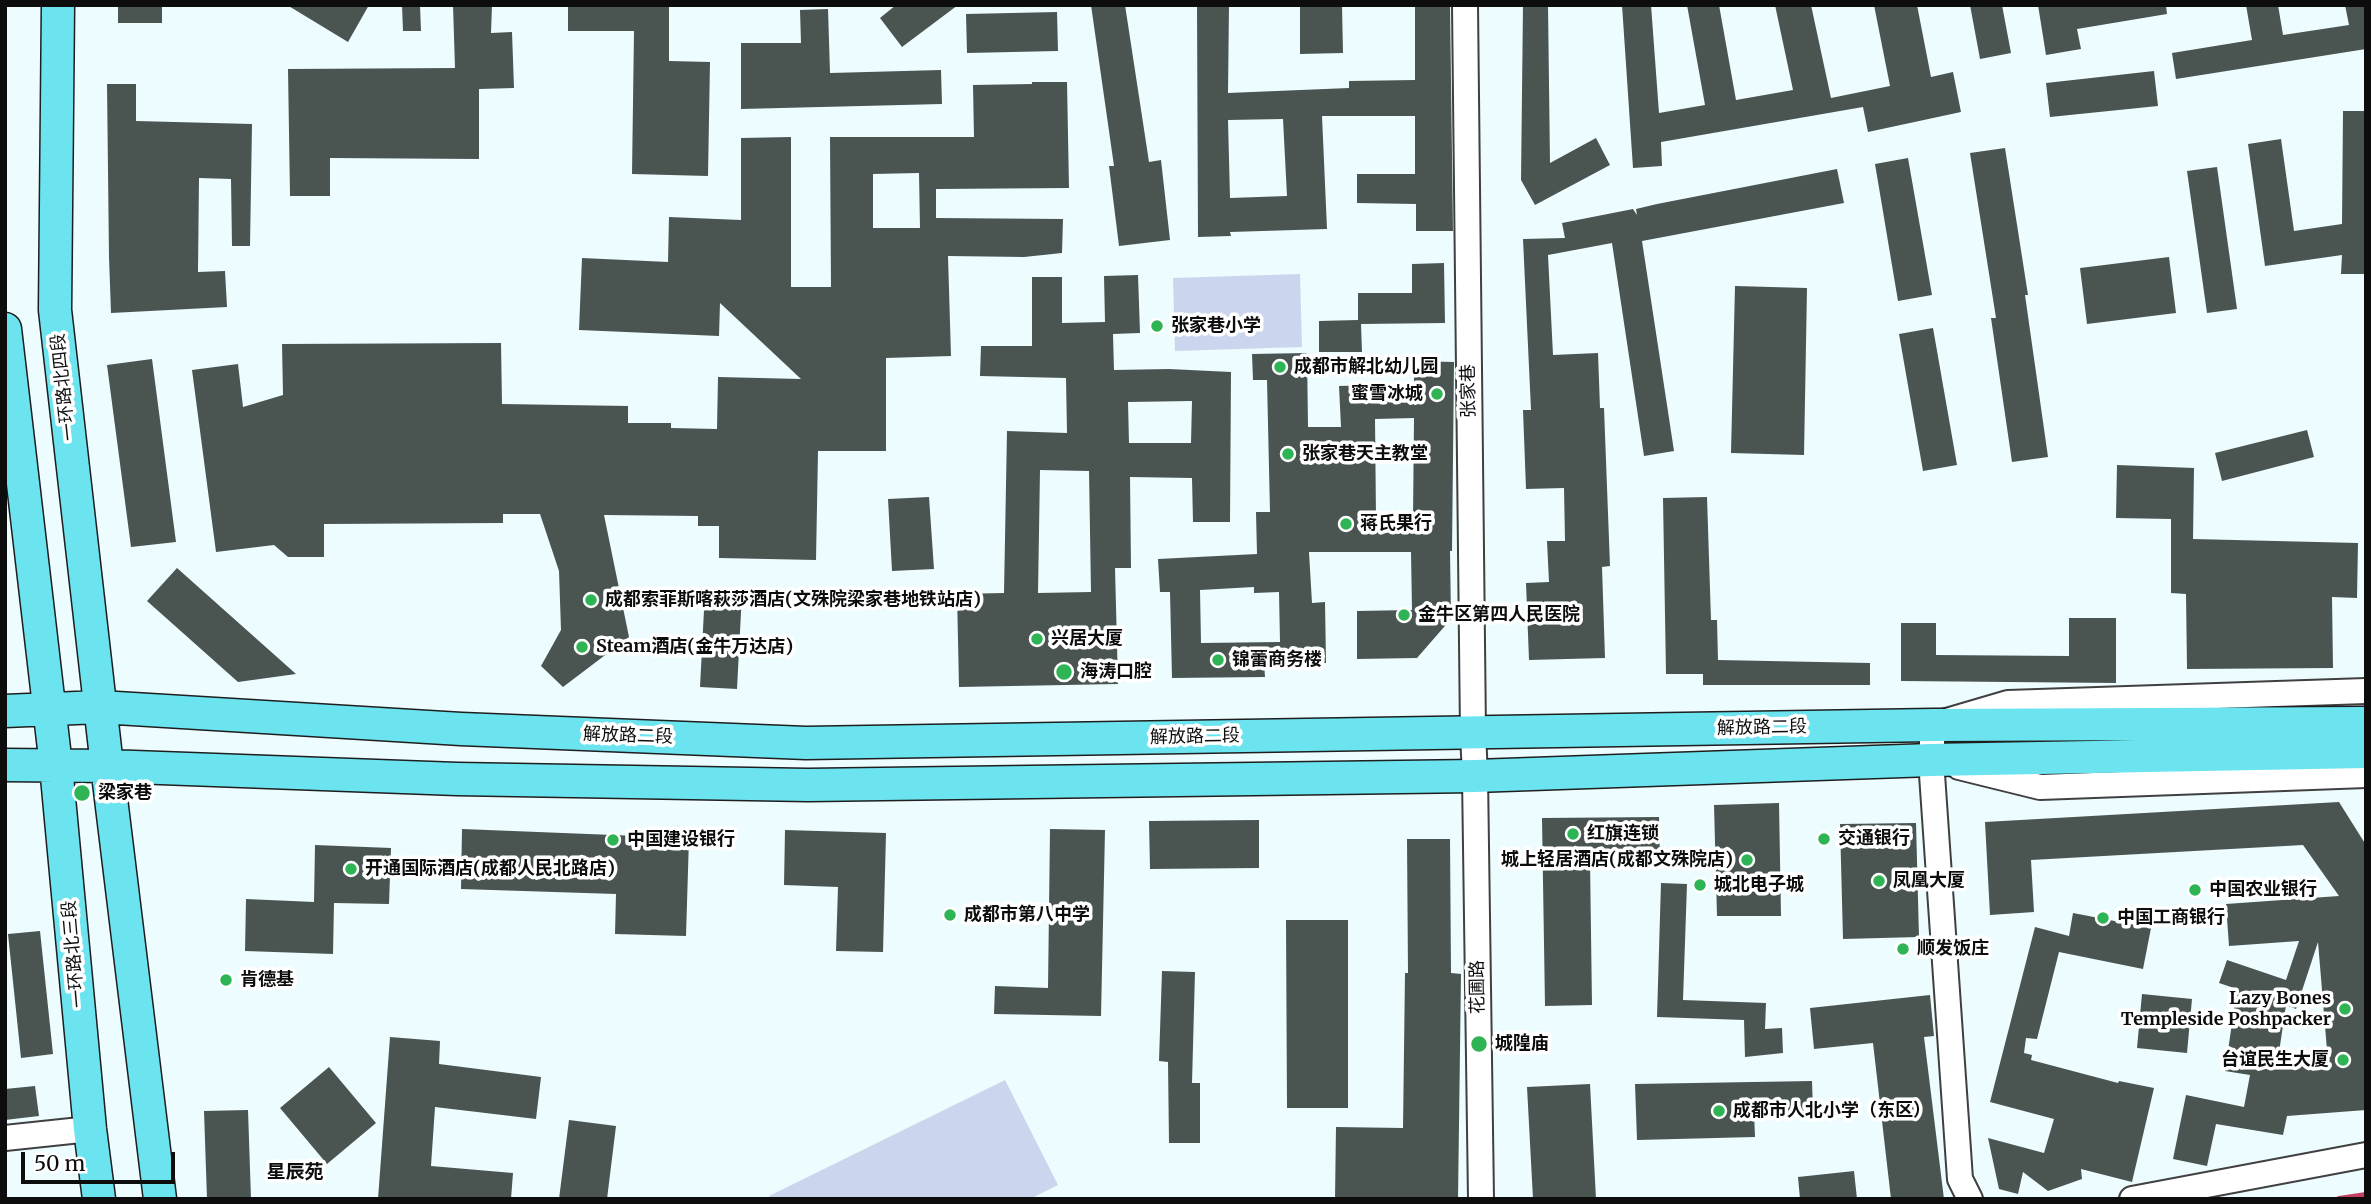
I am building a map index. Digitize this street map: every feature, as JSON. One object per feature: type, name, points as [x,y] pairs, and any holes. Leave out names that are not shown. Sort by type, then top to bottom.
[{"type":"main road","name":"一环路北四段","points":[[58,5],[55,310],[107,766]]},
{"type":"main road","points":[[5,329],[49,709]]},
{"type":"main road","name":"解放路二段","points":[[5,711],[100,707],[461,729],[806,743],[1933,724],[2351,745]]},
{"type":"main road","name":"一环路北三段","points":[[49,709],[99,1199]]},
{"type":"main road","name":"解放路二段","points":[[5,765],[107,766],[457,779],[808,785],[1475,776],[2351,745]]},
{"type":"main road","points":[[107,766],[160,1199]]},
{"type":"street","name":"张家巷","points":[[1465,5],[1475,776]]},
{"type":"street","points":[[1970,1199],[1960,1180],[1931,760],[1933,724],[2008,704],[2354,691]]},
{"type":"street","points":[[2351,745],[2366,775]]},
{"type":"street","name":"花圃路","points":[[1475,776],[1481,1199]]},
{"type":"street","points":[[5,1138],[90,1129]]},
{"type":"street","points":[[2132,1199],[2366,1155]]},
{"type":"shaded area","points":[[1300,274],[1302,347],[1175,351],[1173,278]]},
{"type":"shaded area","points":[[1005,1080],[1058,1185],[1030,1199],[770,1199],[769,1196]]},
{"type":"building","points":[[118,5],[162,5],[162,23],[118,23]]},
{"type":"building","points":[[287,5],[369,5],[348,42]]},
{"type":"building","points":[[402,5],[420,5],[421,31],[403,31]]},
{"type":"building","points":[[453,5],[492,5],[491,33],[512,32],[514,88],[479,89],[479,159],[330,158],[330,196],[290,196],[288,69],[455,68]]},
{"type":"building","points":[[568,5],[669,5],[669,61],[710,62],[708,176],[632,174],[634,31],[568,31]]},
{"type":"building","points":[[896,5],[958,5],[902,47],[880,18]]},
{"type":"building","points":[[1091,5],[1125,5],[1149,162],[1161,160],[1170,240],[1119,246],[1109,166],[1114,166]]},
{"type":"building","points":[[1197,5],[1229,5],[1228,93],[1349,88],[1349,81],[1415,80],[1415,5],[1450,5],[1453,231],[1416,231],[1416,204],[1357,203],[1357,174],[1415,174],[1415,116],[1322,116],[1327,229],[1230,232],[1231,236],[1198,237]],"holes":[[[1283,119],[1287,196],[1230,198],[1228,120]]]},
{"type":"building","points":[[1300,5],[1342,5],[1343,53],[1300,54]]},
{"type":"building","points":[[1523,5],[1548,5],[1550,163],[1596,138],[1610,165],[1535,205],[1521,180]]},
{"type":"building","points":[[1622,5],[1651,5],[1659,113],[1705,105],[1687,5],[1719,5],[1736,100],[1793,90],[1775,5],[1811,5],[1831,98],[1890,86],[1874,5],[1917,5],[1931,77],[1953,72],[1961,112],[1868,132],[1863,107],[1661,142],[1662,166],[1633,168]]},
{"type":"building","points":[[1970,5],[2002,5],[2011,53],[1980,59]]},
{"type":"building","points":[[2038,5],[2166,5],[2167,14],[2077,29],[2081,49],[2046,55]]},
{"type":"building","points":[[2246,5],[2278,5],[2283,35],[2349,25],[2345,5],[2366,5],[2366,49],[2176,79],[2172,53],[2252,40]]},
{"type":"building","points":[[828,9],[830,73],[941,70],[942,104],[741,109],[741,43],[801,43],[800,10]]},
{"type":"building","points":[[1057,12],[1058,51],[967,53],[966,14]]},
{"type":"building","points":[[2154,71],[2158,106],[2050,117],[2046,83]]},
{"type":"building","points":[[1067,82],[1069,188],[936,189],[936,218],[1063,219],[1062,253],[1024,257],[948,256],[951,356],[886,358],[886,451],[818,451],[816,560],[719,558],[719,526],[698,526],[698,516],[604,515],[629,637],[563,687],[541,666],[561,630],[559,571],[540,514],[503,514],[503,523],[324,524],[324,557],[288,557],[274,545],[216,552],[192,370],[238,364],[243,407],[283,395],[282,344],[501,343],[502,404],[628,406],[628,423],[671,423],[671,428],[717,429],[718,377],[801,379],[720,303],[719,336],[579,330],[582,258],[668,262],[669,217],[741,220],[741,138],[791,137],[791,287],[831,287],[830,137],[974,137],[973,85]],"holes":[[[919,173],[920,228],[873,228],[873,174]]]},
{"type":"building","points":[[107,84],[136,84],[136,121],[252,124],[250,246],[232,246],[231,179],[199,178],[198,272],[225,271],[227,307],[111,313]]},
{"type":"building","points":[[2343,111],[2366,111],[2366,274],[2341,274],[2342,255],[2265,266],[2248,144],[2281,139],[2294,231],[2342,224]]},
{"type":"building","points":[[2005,148],[2028,295],[2025,295],[2048,457],[2012,462],[1991,318],[1996,318],[1970,153]]},
{"type":"building","points":[[1908,158],[1932,295],[1898,301],[1875,164]]},
{"type":"building","points":[[2217,167],[2237,309],[2207,313],[2187,171]]},
{"type":"building","points":[[1837,169],[1844,203],[1642,241],[1674,451],[1644,456],[1612,243],[1548,255],[1553,355],[1598,353],[1600,408],[1604,408],[1610,566],[1602,567],[1605,658],[1529,660],[1526,583],[1549,582],[1547,541],[1565,541],[1564,488],[1526,489],[1523,410],[1531,410],[1523,239],[1565,238],[1562,223],[1633,209],[1637,215],[1636,209],[1657,204]]},
{"type":"building","points":[[2169,257],[2176,313],[2087,324],[2080,268]]},
{"type":"building","points":[[1444,263],[1445,323],[1361,324],[1362,352],[1319,352],[1319,321],[1358,320],[1358,293],[1412,293],[1412,264]]},
{"type":"building","points":[[1138,275],[1140,333],[1113,334],[1114,370],[1231,372],[1230,522],[1193,522],[1192,478],[1130,477],[1131,568],[1115,568],[1118,684],[959,687],[957,594],[1004,593],[1007,431],[1067,433],[1066,378],[980,376],[981,346],[1032,346],[1032,277],[1062,277],[1062,323],[1105,322],[1104,276]],"holes":[[[1192,401],[1191,443],[1129,443],[1128,402]],[[1040,470],[1089,471],[1091,592],[1038,593]]]},
{"type":"building","points":[[1735,286],[1807,288],[1804,455],[1731,453]]},
{"type":"building","points":[[1933,328],[1957,465],[1923,471],[1899,334]]},
{"type":"building","points":[[1307,353],[1308,427],[1341,427],[1339,386],[1414,384],[1414,361],[1454,362],[1451,619],[1417,658],[1357,659],[1357,611],[1412,610],[1411,552],[1309,552],[1312,603],[1325,602],[1326,663],[1264,663],[1265,677],[1172,678],[1170,592],[1160,592],[1158,559],[1257,554],[1256,512],[1270,512],[1267,380],[1253,380],[1252,354]],"holes":[[[1414,418],[1413,518],[1376,518],[1375,419]],[[1254,587],[1254,593],[1279,592],[1280,642],[1201,643],[1200,590]]]},
{"type":"building","points":[[152,359],[176,542],[131,547],[107,365]]},
{"type":"building","points":[[2307,430],[2314,457],[2222,481],[2215,453]]},
{"type":"building","points":[[2117,465],[2194,468],[2193,539],[2358,543],[2357,598],[2332,597],[2333,668],[2187,669],[2186,594],[2171,593],[2171,519],[2116,518]]},
{"type":"building","points":[[929,497],[934,569],[892,571],[888,499]]},
{"type":"building","points":[[1707,497],[1711,620],[1717,620],[1718,660],[1870,663],[1870,685],[1703,685],[1703,674],[1666,674],[1663,498]]},
{"type":"building","points":[[177,568],[296,674],[238,682],[147,601]]},
{"type":"building","points":[[705,591],[742,593],[737,689],[700,687]]},
{"type":"building","points":[[2069,618],[2116,618],[2116,683],[1901,681],[1901,623],[1936,623],[1936,655],[2069,656]]},
{"type":"building","points":[[2339,802],[2366,845],[2366,1110],[2287,1116],[2283,1135],[2216,1124],[2207,1166],[2173,1159],[2186,1095],[2244,1107],[2250,1075],[2225,1071],[2237,989],[2219,983],[2227,960],[2286,980],[2299,941],[2229,946],[2226,904],[2339,896],[2303,845],[2031,860],[2034,912],[1990,915],[1985,822]],"holes":[[[2318,942],[2328,1062],[2277,1066],[2286,1005],[2296,1009]]]},
{"type":"building","name":"城上轻居酒店(成都文殊院店)","points":[[1779,803],[1781,916],[1717,916],[1714,805]]},
{"type":"building","points":[[1659,817],[1660,859],[1590,860],[1592,1005],[1545,1006],[1542,818]]},
{"type":"building","points":[[1259,820],[1259,868],[1150,869],[1149,821]]},
{"type":"building","name":"凤凰大厦","points":[[1916,823],[1919,937],[1843,939],[1840,824]]},
{"type":"building","points":[[462,829],[689,838],[686,936],[615,934],[616,894],[461,889]]},
{"type":"building","points":[[1050,829],[1105,830],[1101,1016],[994,1014],[995,986],[1048,988]]},
{"type":"building","points":[[785,830],[886,833],[883,952],[836,951],[838,887],[784,885]]},
{"type":"building","points":[[1407,839],[1450,839],[1451,973],[1461,974],[1458,1199],[1335,1199],[1336,1127],[1403,1128],[1405,973],[1408,973]]},
{"type":"building","points":[[315,845],[391,848],[389,904],[334,903],[333,954],[245,951],[246,899],[314,902]]},
{"type":"building","points":[[1661,883],[1687,884],[1683,1000],[1766,1003],[1765,1029],[1782,1028],[1783,1053],[1745,1057],[1744,1020],[1657,1017]]},
{"type":"building","points":[[2073,913],[2151,928],[2143,969],[2059,952],[2037,1039],[2026,1038],[2024,1053],[2032,1055],[2031,1060],[2118,1083],[2119,1081],[2154,1088],[2132,1182],[2081,1169],[2082,1179],[2048,1191],[2023,1172],[2018,1194],[1999,1189],[1988,1138],[2044,1153],[2054,1119],[1990,1102],[2035,927],[2069,936]]},
{"type":"building","points":[[1286,920],[1348,920],[1348,1108],[1287,1108]]},
{"type":"building","points":[[40,931],[53,1054],[21,1058],[8,934]]},
{"type":"building","points":[[1162,971],[1195,972],[1192,1083],[1200,1083],[1200,1143],[1169,1143],[1168,1062],[1159,1061]]},
{"type":"building","points":[[2142,994],[2192,999],[2187,1053],[2137,1048]]},
{"type":"building","points":[[1930,995],[1934,1036],[1924,1037],[1944,1199],[1891,1199],[1873,1043],[1814,1049],[1810,1008]]},
{"type":"building","points":[[390,1037],[440,1041],[439,1064],[541,1077],[536,1119],[435,1107],[431,1166],[513,1173],[511,1199],[378,1199]]},
{"type":"building","points":[[329,1067],[376,1123],[327,1164],[280,1108]]},
{"type":"building","points":[[1812,1081],[1813,1111],[1754,1112],[1755,1137],[1637,1140],[1635,1084]]},
{"type":"building","points":[[1590,1084],[1596,1199],[1533,1199],[1527,1087]]},
{"type":"building","points":[[35,1086],[39,1116],[5,1120],[5,1089]]},
{"type":"building","points":[[248,1110],[251,1199],[207,1199],[204,1111]]},
{"type":"building","points":[[569,1120],[616,1126],[607,1199],[559,1199]]},
{"type":"building","points":[[1854,1171],[1857,1199],[1800,1199],[1798,1177]]},
{"type":"waterway","points":[[2339,1199],[2366,1195]]},
{"type":"place","name":"张家巷小学","points":[[1157,326]]},
{"type":"place","name":"成都市解北幼儿园","points":[[1280,367]]},
{"type":"place","name":"蜜雪冰城","points":[[1437,394]]},
{"type":"place","name":"张家巷天主教堂","points":[[1288,454]]},
{"type":"place","name":"蒋氏果行","points":[[1346,524]]},
{"type":"place","name":"成都索菲斯喀萩莎酒店(文殊院梁家巷地铁站店)","points":[[591,600]]},
{"type":"place","name":"金牛区第四人民医院","points":[[1404,615]]},
{"type":"place","name":"兴居大厦","points":[[1037,639]]},
{"type":"place","name":"Steam酒店(金牛万达店)","points":[[582,647]]},
{"type":"place","name":"锦蕾商务楼","points":[[1218,660]]},
{"type":"place","name":"海涛口腔","points":[[1064,672]]},
{"type":"place","name":"梁家巷","points":[[82,793]]},
{"type":"place","name":"红旗连锁","points":[[1573,834]]},
{"type":"place","name":"交通银行","points":[[1824,839]]},
{"type":"place","name":"中国建设银行","points":[[613,840]]},
{"type":"place","name":"城上轻居酒店(成都文殊院店)","points":[[1747,860]]},
{"type":"place","name":"开通国际酒店(成都人民北路店)","points":[[351,869]]},
{"type":"place","name":"凤凰大厦","points":[[1879,881]]},
{"type":"place","name":"城北电子城","points":[[1700,885]]},
{"type":"place","name":"中国农业银行","points":[[2195,890]]},
{"type":"place","name":"成都市第八中学","points":[[950,915]]},
{"type":"place","name":"中国工商银行","points":[[2103,918]]},
{"type":"place","name":"顺发饭庄","points":[[1903,949]]},
{"type":"place","name":"肯德基","points":[[226,980]]},
{"type":"place","name":"Lazy Bones Templeside Poshpacker","points":[[2345,1009]]},
{"type":"place","name":"城隍庙","points":[[1479,1044]]},
{"type":"place","name":"台谊民生大厦","points":[[2343,1060]]},
{"type":"place","name":"成都市人北小学（东区）","points":[[1719,1111]]},
{"type":"district","name":"星辰苑","points":[[295,1173]]}]
